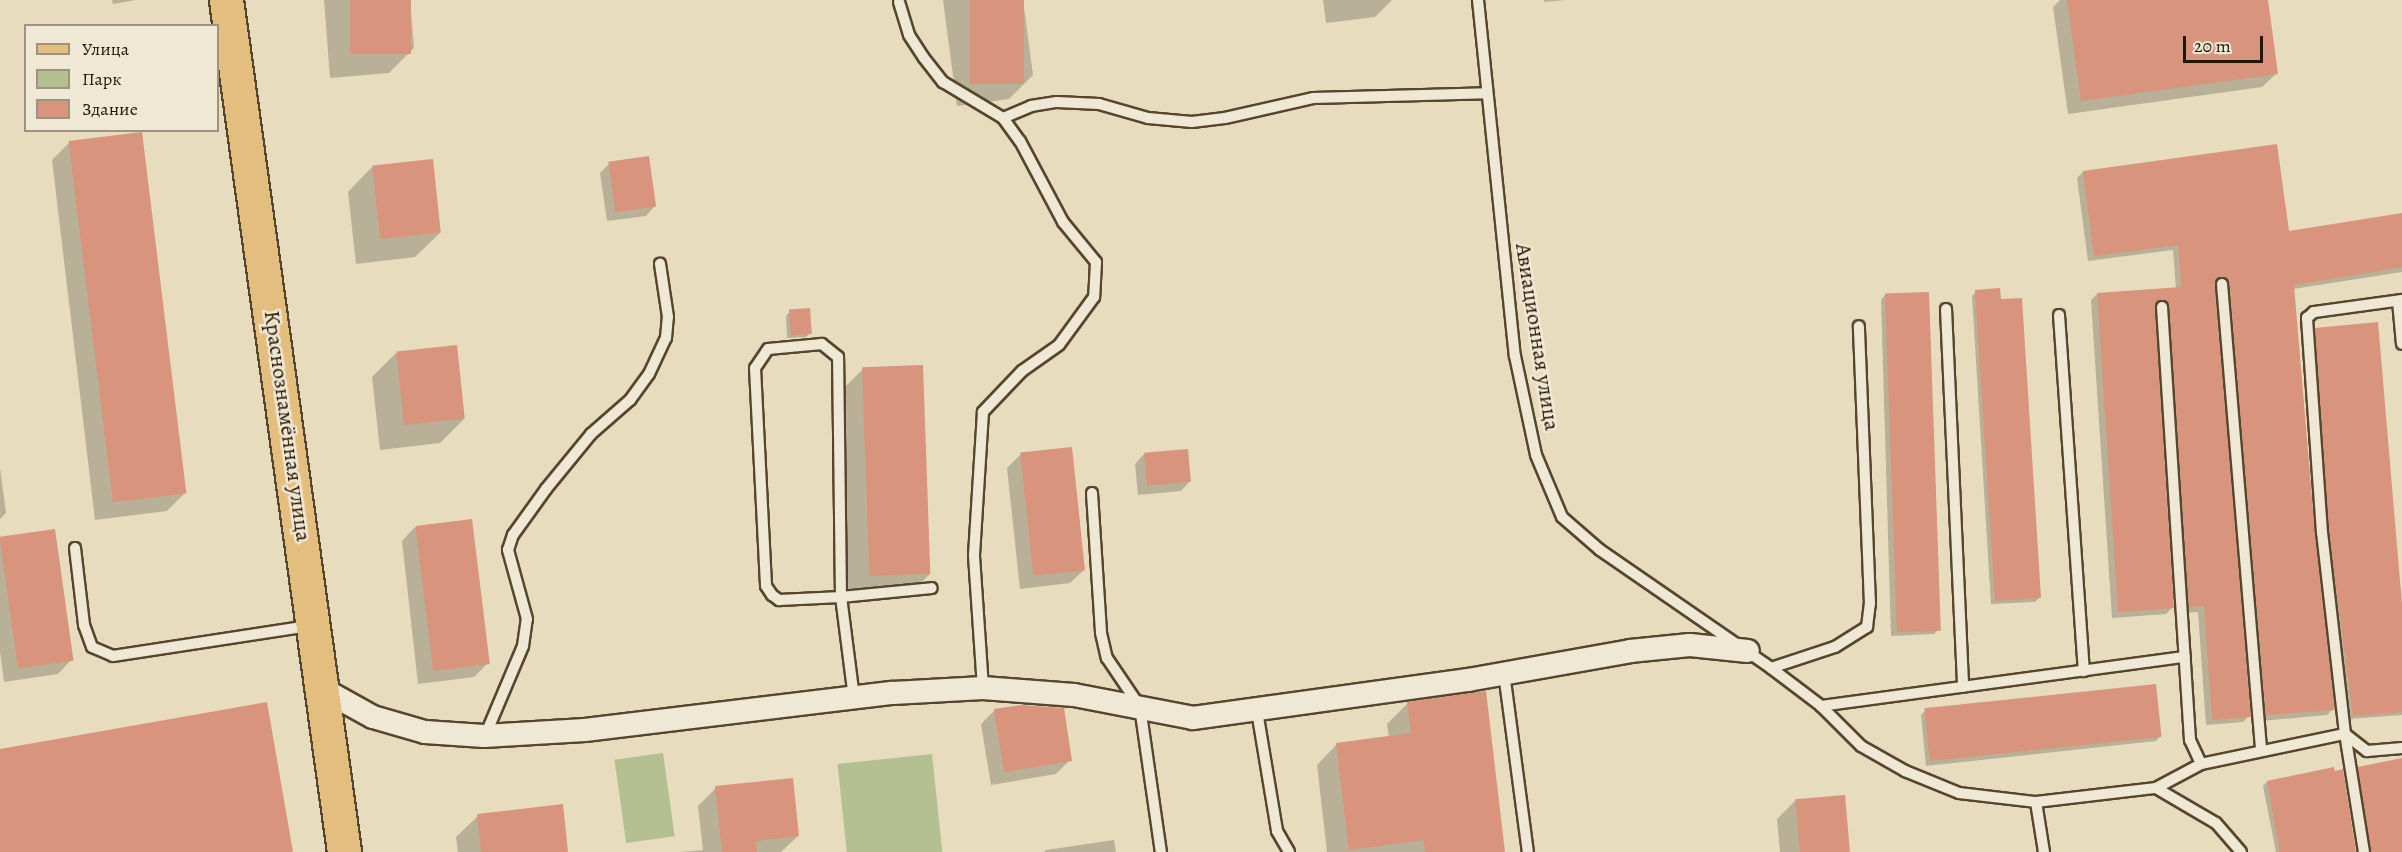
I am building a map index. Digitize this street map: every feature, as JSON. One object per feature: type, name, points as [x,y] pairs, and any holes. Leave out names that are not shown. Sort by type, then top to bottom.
[{"type":"main road","name":"Краснознамённая улица","points":[[226,0],[315,624],[344,852]]},
{"type":"street","points":[[324,690],[373,717],[425,732],[484,736],[585,730],[854,698],[983,688],[1074,694],[1193,718],[1257,711],[1670,647],[1748,651]]},
{"type":"lane","name":"Авиационная улица","points":[[1478,0],[1515,356],[1536,455],[1562,517],[1665,598],[1748,651],[1821,706],[1861,746],[1905,771],[1959,793],[2036,802],[2156,788]]},
{"type":"lane","points":[[899,2],[909,35],[943,82],[1003,118],[1020,141],[1063,222],[1096,262],[1098,280],[1094,297],[1059,345],[1022,371],[983,412],[974,556],[983,688]]},
{"type":"lane","points":[[1003,118],[1031,105],[1058,102],[1099,104],[1148,118],[1192,122],[1314,98],[1388,93],[1487,93]]},
{"type":"lane","points":[[484,736],[523,646],[527,620],[508,550],[513,535],[546,489],[591,434],[630,400],[649,374],[668,327],[660,264]]},
{"type":"lane","points":[[2222,284],[2261,750]]},
{"type":"lane","points":[[2364,852],[2345,734],[2322,533],[2307,318],[2314,312],[2400,301],[2402,344]]},
{"type":"lane","points":[[2162,307],[2190,740],[2201,764]]},
{"type":"lane","points":[[1946,309],[1963,687]]},
{"type":"lane","points":[[2059,315],[2084,670]]},
{"type":"lane","points":[[1771,668],[1835,647],[1867,627],[1870,604],[1859,326]]},
{"type":"lane","points":[[854,698],[841,597],[838,357],[822,344],[768,349],[754,368],[766,585],[779,600],[841,597],[932,588]]},
{"type":"lane","points":[[1092,493],[1105,650],[1140,707],[1161,852]]},
{"type":"lane","points":[[75,548],[84,625],[92,647],[113,656],[315,624]]},
{"type":"lane","points":[[1821,706],[2185,657]]},
{"type":"lane","points":[[1504,674],[1528,852]]},
{"type":"lane","points":[[1257,711],[1277,831],[1289,852]]},
{"type":"lane","points":[[2156,788],[2201,764],[2345,734],[2367,751],[2402,748]]},
{"type":"lane","points":[[2156,788],[2216,823],[2241,852]]},
{"type":"lane","points":[[2036,802],[2044,852]]},
{"type":"green space","points":[[663,753],[675,836],[626,843],[614,760]]},
{"type":"green space","points":[[932,754],[942,852],[847,852],[838,764]]},
{"type":"building","points":[[350,0],[411,0],[411,54],[350,54]]},
{"type":"building","points":[[970,0],[1024,0],[1024,84],[970,84]]},
{"type":"building","points":[[2067,0],[2268,0],[2278,74],[2081,101]]},
{"type":"building","points":[[142,132],[186,493],[113,502],[69,141]]},
{"type":"building","points":[[2277,144],[2289,231],[2402,213],[2402,267],[2294,285],[2315,534],[2335,710],[2266,715],[2229,283],[2222,277],[2215,281],[2251,717],[2212,720],[2204,606],[2189,607],[2169,307],[2162,300],[2155,307],[2174,608],[2118,612],[2097,293],[2181,287],[2178,245],[2094,256],[2083,171]]},
{"type":"building","points":[[649,156],[656,207],[615,212],[608,162]]},
{"type":"building","points":[[433,159],[441,233],[380,239],[372,165]]},
{"type":"building","points":[[2000,288],[2001,299],[2022,298],[2041,598],[1995,601],[1975,290]]},
{"type":"building","points":[[1929,292],[1941,631],[1897,632],[1885,294]]},
{"type":"building","points":[[810,308],[812,334],[791,335],[789,309]]},
{"type":"building","points":[[2378,322],[2402,604],[2402,712],[2353,716],[2329,532],[2315,328]]},
{"type":"building","points":[[457,345],[465,419],[404,425],[396,351]]},
{"type":"building","points":[[923,365],[930,574],[869,576],[862,367]]},
{"type":"building","points":[[1072,447],[1085,570],[1033,576],[1020,452]]},
{"type":"building","points":[[1188,449],[1191,482],[1147,486],[1144,453]]},
{"type":"building","points":[[472,519],[490,664],[433,671],[415,526]]},
{"type":"building","points":[[55,529],[74,661],[18,668],[0,537]]},
{"type":"building","points":[[2156,684],[2162,737],[1930,761],[1924,708]]},
{"type":"building","points":[[1486,691],[1505,852],[1425,852],[1424,840],[1349,850],[1336,743],[1411,733],[1407,702]]},
{"type":"building","points":[[267,702],[293,852],[0,852],[0,749]]},
{"type":"building","points":[[1022,705],[1064,708],[1072,761],[1004,772],[994,709]]},
{"type":"building","points":[[2402,758],[2402,852],[2371,852],[2358,767]]},
{"type":"building","points":[[2334,767],[2335,771],[2343,769],[2356,852],[2280,852],[2267,781]]},
{"type":"building","points":[[793,778],[799,836],[756,841],[757,852],[722,852],[715,786]]},
{"type":"building","points":[[1845,795],[1850,852],[1800,852],[1795,799]]},
{"type":"building","points":[[563,804],[568,852],[481,852],[477,814]]}]
